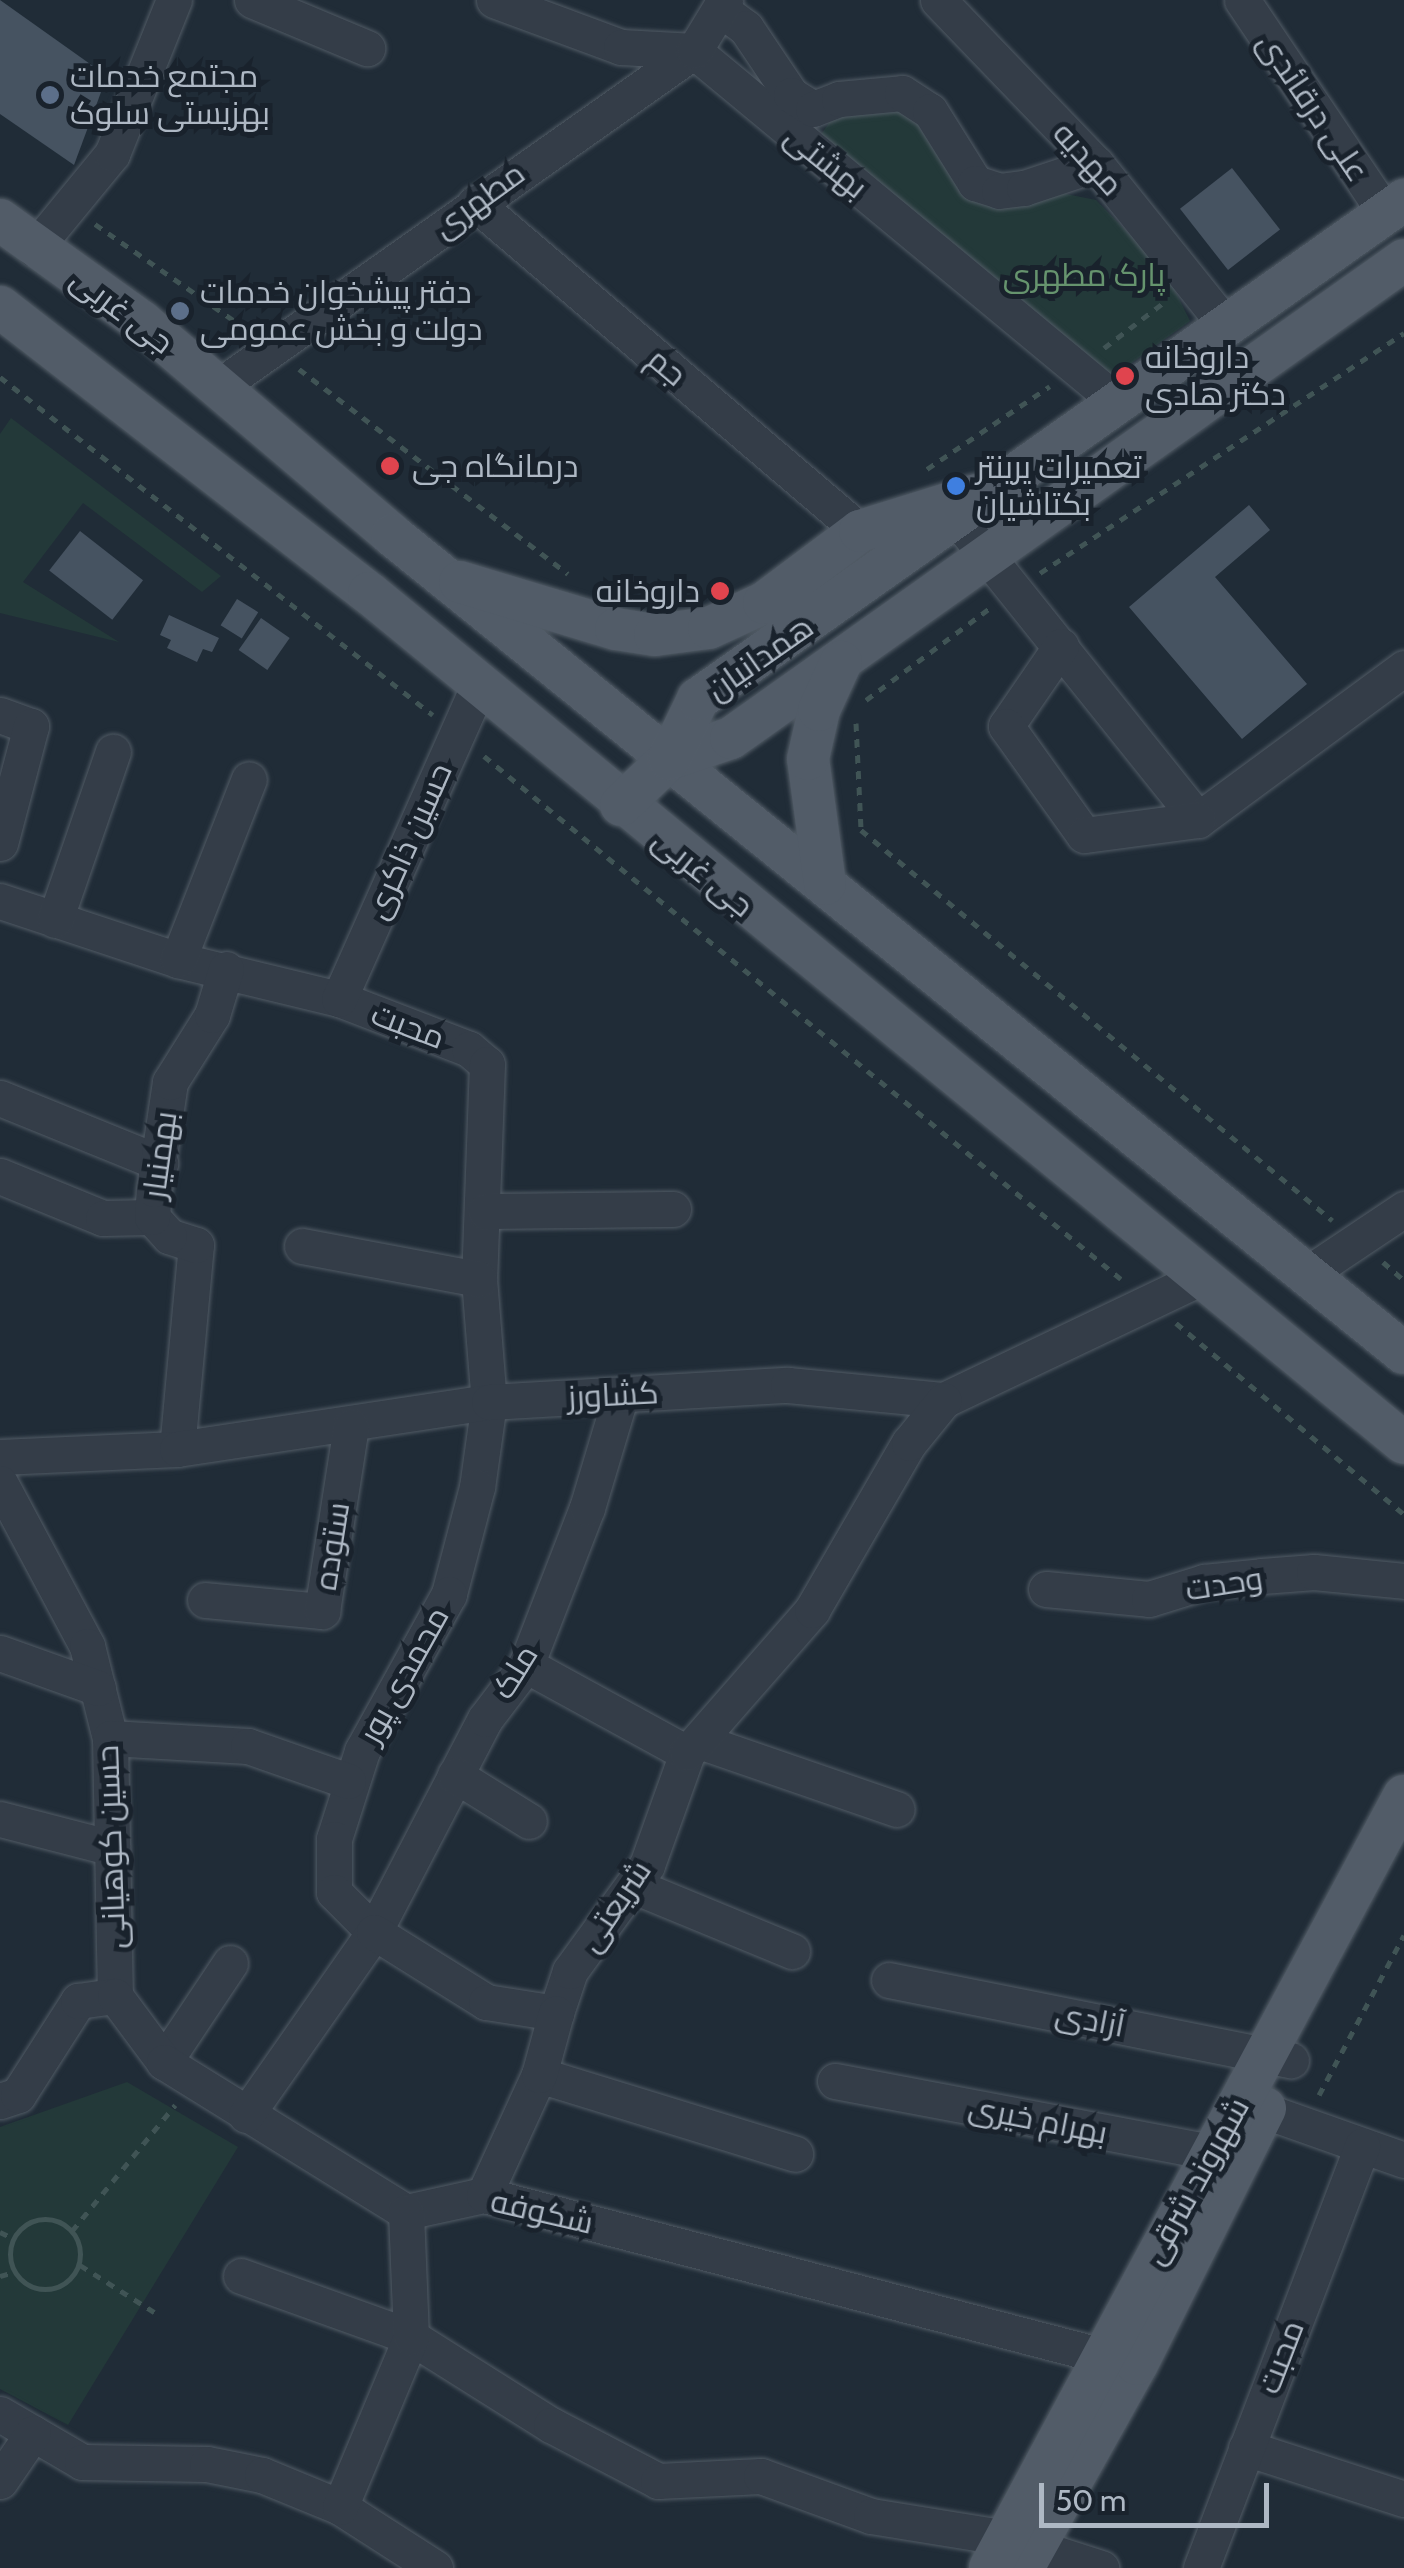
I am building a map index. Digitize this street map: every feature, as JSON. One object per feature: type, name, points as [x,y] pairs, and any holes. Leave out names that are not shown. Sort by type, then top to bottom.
[{"type":"main road","name":"همدانیان","points":[[669,759],[698,698],[958,520],[1395,207]]},
{"type":"main road","name":"جی غربی","points":[[0,220],[218,387],[446,578],[1404,1353]]},
{"type":"main road","points":[[1330,253],[1354,269],[1390,274]]},
{"type":"main road","name":"همدانیان","points":[[669,759],[732,738],[1390,274]]},
{"type":"main road","name":"جی غربی","points":[[0,307],[120,395],[480,683],[620,805],[1404,1443]]},
{"type":"main road","points":[[446,578],[655,635],[709,628],[764,604],[860,530],[1005,486]]},
{"type":"main road","points":[[826,884],[808,759],[819,710],[842,661]]},
{"type":"main road","points":[[620,805],[669,759]]},
{"type":"main road","name":"شهروند شرقی","points":[[1013,2556],[1120,2361],[1226,2155],[1269,2112],[1278,2058],[1404,1796]]},
{"type":"main road","name":"شهروند شرقی","points":[[1278,2058],[1404,1844]]},
{"type":"street","points":[[35,248],[112,154],[174,0]]},
{"type":"street","points":[[252,0],[367,48]]},
{"type":"street","points":[[494,0],[621,47],[694,51]]},
{"type":"street","name":"مهدیه","points":[[938,0],[1096,164],[1227,327]]},
{"type":"street","name":"علی درقائدی","points":[[1242,0],[1395,207]]},
{"type":"street","points":[[723,5],[746,28],[772,74],[812,109],[840,99],[902,93],[930,111],[975,183],[999,190],[1024,188],[1096,164]]},
{"type":"street","name":"مطهری","points":[[218,387],[694,51],[723,5]]},
{"type":"street","name":"بهشتی","points":[[694,51],[1120,404]]},
{"type":"street","name":"جم","points":[[475,203],[860,530]]},
{"type":"street","points":[[958,520],[1198,820]]},
{"type":"street","points":[[1061,646],[1006,726],[1084,835],[1198,820],[1404,668]]},
{"type":"street","name":"حسین ذاکری","points":[[339,1000],[480,683]]},
{"type":"street","points":[[0,716],[32,726],[0,843]]},
{"type":"street","points":[[55,920],[113,752]]},
{"type":"street","points":[[178,960],[249,779]]},
{"type":"street","name":"محبت","points":[[0,901],[178,960],[339,1000],[469,1049],[486,1064],[485,1211],[478,1280],[489,1402]]},
{"type":"street","name":"بهمنیار","points":[[176,1449],[196,1246],[168,1236],[152,1217],[170,1082],[212,1015],[226,969]]},
{"type":"street","points":[[0,1098],[160,1163]]},
{"type":"street","points":[[0,1176],[103,1218],[152,1217]]},
{"type":"street","points":[[485,1211],[673,1209]]},
{"type":"street","points":[[1307,1274],[1404,1209]]},
{"type":"street","points":[[302,1246],[478,1280]]},
{"type":"street","points":[[944,1400],[1202,1278]]},
{"type":"street","name":"کشاورز","points":[[0,1458],[176,1449],[350,1426],[489,1402],[788,1384],[944,1400]]},
{"type":"street","name":"ملک","points":[[374,1932],[455,1775],[526,1665],[587,1508],[620,1396]]},
{"type":"street","name":"شریعتی","points":[[484,2195],[539,2075],[570,1971],[634,1886],[693,1747],[812,1610],[909,1444],[944,1400]]},
{"type":"street","name":"محمدی پور","points":[[374,1932],[334,1892],[334,1838],[348,1782],[449,1594],[477,1486],[489,1402]]},
{"type":"street","name":"ستوده","points":[[205,1600],[322,1611],[350,1426]]},
{"type":"street","name":"حسین کوهیانی","points":[[0,1482],[87,1646],[110,1738],[115,1996]]},
{"type":"street","name":"وحدت","points":[[1046,1589],[1149,1599],[1204,1582],[1297,1573],[1404,1581]]},
{"type":"street","points":[[0,1653],[98,1688]]},
{"type":"street","points":[[526,1665],[693,1747],[897,1809]]},
{"type":"street","points":[[110,1738],[248,1746],[348,1782]]},
{"type":"street","points":[[455,1775],[529,1822]]},
{"type":"street","points":[[0,1818],[112,1848]]},
{"type":"street","points":[[634,1886],[792,1951]]},
{"type":"street","points":[[246,2115],[374,1932],[486,2002],[556,2014]]},
{"type":"street","points":[[164,2062],[230,1963]]},
{"type":"street","name":"آزادی","points":[[889,1980],[1278,2058]]},
{"type":"street","points":[[0,2101],[18,2095],[78,2001],[115,1996],[164,2062],[406,2212],[411,2337],[340,2507]]},
{"type":"street","points":[[539,2075],[794,2154]]},
{"type":"street","name":"بهرام خیری","points":[[835,2081],[1226,2155]]},
{"type":"street","points":[[1269,2112],[1404,2160]]},
{"type":"street","name":"محبت","points":[[1201,2568],[1362,2146]]},
{"type":"street","name":"شکوفه","points":[[406,2212],[484,2195],[1120,2361]]},
{"type":"street","points":[[241,2276],[411,2337],[551,2425],[658,2481],[761,2476],[872,2516],[1013,2556],[1102,2568]]},
{"type":"street","points":[[0,2414],[82,2462],[206,2464],[262,2476],[340,2507],[398,2558],[435,2568]]},
{"type":"street","points":[[0,2480],[33,2433]]},
{"type":"street","points":[[1246,2448],[1404,2499]]},
{"type":"path","points":[[1404,332],[1014,590],[867,698],[855,742],[861,830],[1404,1280]]},
{"type":"path","points":[[0,377],[457,734],[1404,1514]]},
{"type":"path","points":[[1269,2112],[1404,1935]]},
{"type":"path","points":[[72,2230],[195,2082]]},
{"type":"path","points":[[13,2238],[40,2218],[72,2230]]},
{"type":"path","points":[[72,2230],[80,2264],[154,2312]]},
{"type":"path","points":[[0,2232],[13,2238]]},
{"type":"path","points":[[13,2238],[14,2272],[32,2287],[55,2288],[80,2264]]},
{"type":"path","points":[[0,2276],[14,2272]]},
{"type":"green space","name":"پارک مطهری","points":[[882,105],[913,116],[969,200],[999,208],[1056,192],[1096,200],[1165,270],[1190,321],[1112,377],[818,139],[837,111]]},
{"type":"green space","points":[[11,418],[221,576],[202,592],[83,503],[23,582],[119,642],[0,613],[0,434]]},
{"type":"green space","points":[[127,2082],[238,2147],[68,2425],[0,2389],[0,2127]]},
{"type":"building","name":"مجتمع خدمات بهزیستی سلوک","points":[[0,0],[107,76],[74,165],[0,114]]},
{"type":"building","points":[[1232,168],[1280,229],[1228,270],[1180,209]]},
{"type":"building","points":[[1249,505],[1270,530],[1215,577],[1307,684],[1242,739],[1129,607]]},
{"type":"building","points":[[80,531],[143,580],[112,620],[49,570]]},
{"type":"building","points":[[237,599],[258,612],[242,639],[221,625]]},
{"type":"building","points":[[169,615],[219,638],[212,652],[203,649],[197,662],[167,648],[171,640],[160,635]]},
{"type":"building","points":[[261,618],[290,638],[267,670],[239,650]]},
{"type":"place","name":"مجتمع خدمات بهزیستی سلوک","points":[[50,95]]},
{"type":"place","name":"دفتر پیشخوان خدمات دولت و بخش عمومی","points":[[180,311]]},
{"type":"place","name":"داروخانه دکتر هادی","points":[[1125,376]]},
{"type":"place","name":"درمانگاه جی","points":[[390,466]]},
{"type":"place","name":"تعمیرات پرینتر بکتاشیان","points":[[956,486]]},
{"type":"place","name":"داروخانه","points":[[720,591]]}]
